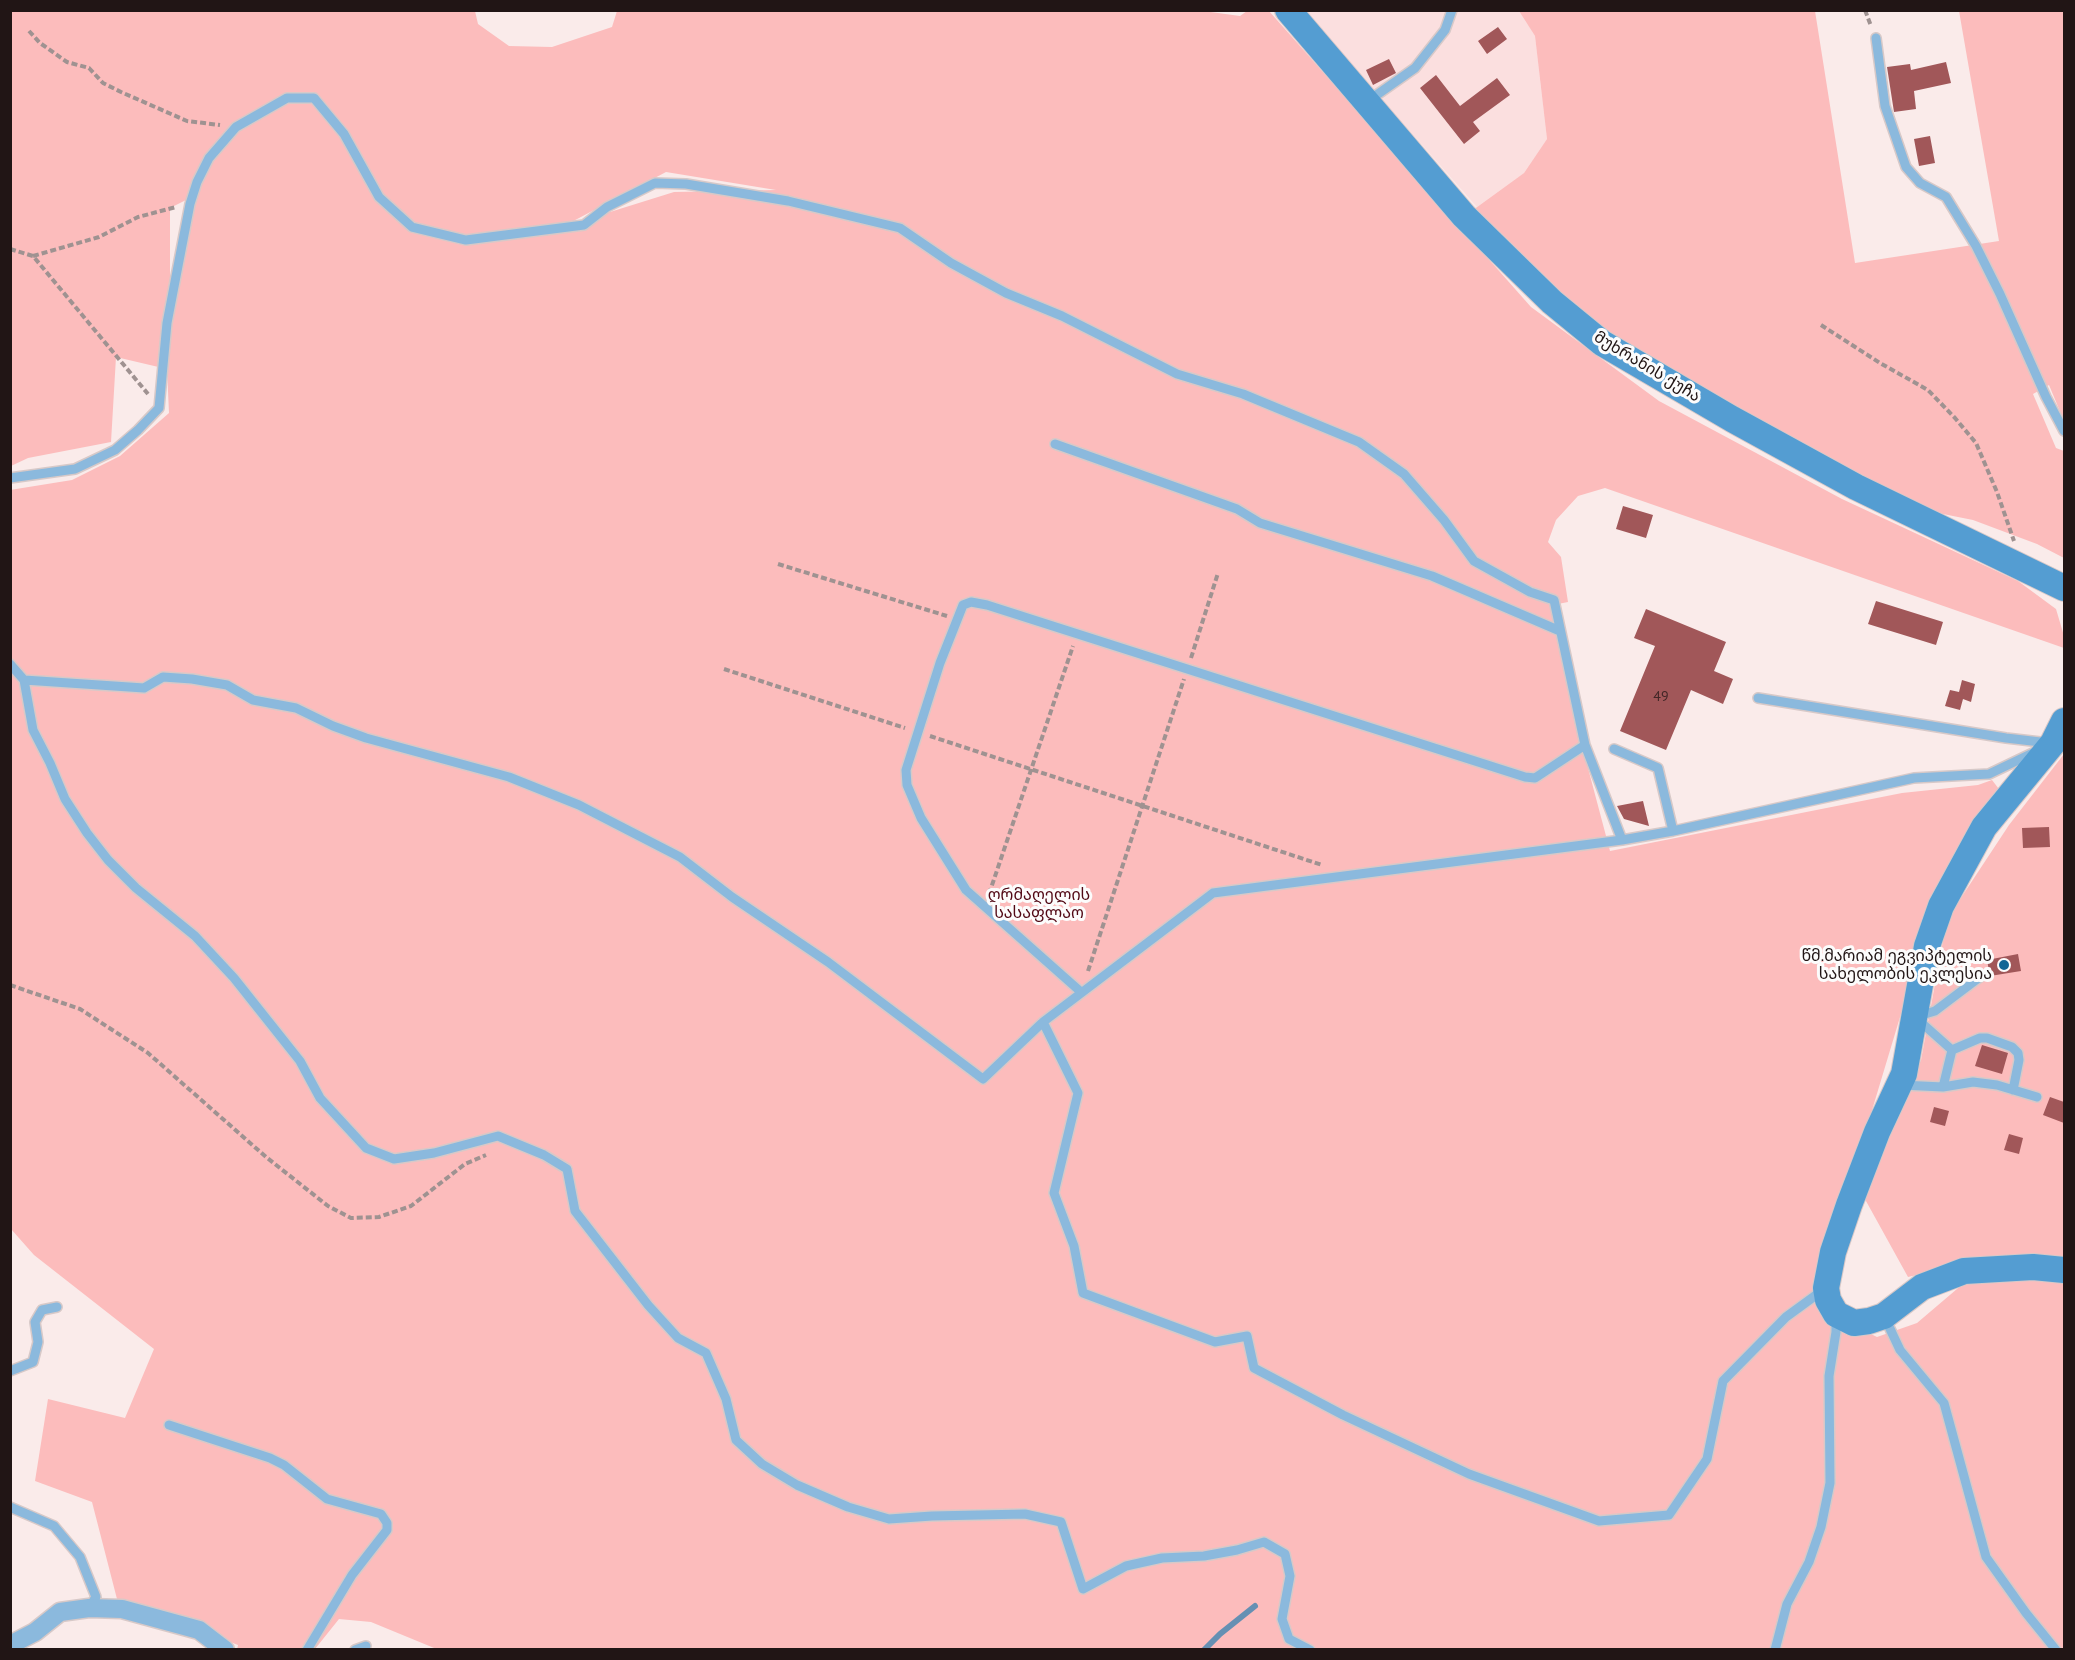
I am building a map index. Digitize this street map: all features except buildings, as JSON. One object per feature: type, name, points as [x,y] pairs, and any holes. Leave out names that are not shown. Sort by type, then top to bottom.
[{"type":"street","name":"მუხრანის ქუჩა","points":[[1288,10],[1464,216],[1552,302],[1602,343],[1732,419],[1856,487],[2064,588]]},
{"type":"street","points":[[2064,721],[2059,745],[1984,827],[1941,906],[1927,946],[1904,1074],[1877,1132],[1849,1205],[1833,1252],[1826,1288],[1828,1300],[1836,1314],[1854,1323],[1884,1316],[1922,1287],[1964,1271],[2033,1266],[2064,1270]]},
{"type":"street","points":[[10,1646],[35,1632],[60,1612],[89,1608],[122,1609],[199,1630],[225,1650]]},
{"type":"lane","points":[[1366,102],[1415,68],[1445,30],[1452,10]]},
{"type":"lane","points":[[1876,38],[1886,106],[1906,167],[1920,183],[1946,197],[1976,246],[2064,431]]},
{"type":"lane","points":[[10,478],[75,470],[115,450],[159,408],[167,323],[196,182],[209,158],[236,126],[287,98],[314,98],[344,134],[379,197],[412,227],[466,240],[584,225],[607,207],[655,183],[686,184],[788,201],[900,228],[951,263],[1006,293],[1062,316],[1177,374],[1243,394],[1359,442],[1404,474],[1444,520],[1474,561],[1530,592],[1554,600],[1585,745],[1622,840]]},
{"type":"lane","points":[[1055,444],[1237,509],[1260,523],[1432,576],[1560,631]]},
{"type":"lane","points":[[1081,992],[966,890],[921,818],[907,785],[906,770],[956,619],[963,605],[971,602],[987,605],[1525,777],[1535,778],[1585,745]]},
{"type":"lane","points":[[10,664],[24,680],[33,730],[65,799],[87,833],[108,860],[136,888],[195,936],[234,978],[300,1061],[320,1098],[366,1148],[394,1159],[434,1153],[498,1136],[543,1155],[567,1169],[575,1211],[648,1305],[678,1338],[706,1353],[726,1399],[736,1440],[762,1464],[797,1485],[848,1507],[889,1519],[943,1515],[1025,1514],[1061,1522],[1083,1589],[1126,1566],[1162,1558],[1215,1554],[1264,1542],[1285,1554],[1290,1576],[1282,1620],[1289,1640],[1310,1650]]},
{"type":"lane","points":[[24,680],[144,688],[163,677],[227,685],[253,700],[296,708],[333,726],[366,738],[509,777],[579,805],[680,857],[732,897],[828,962],[983,1079],[1043,1022],[1214,893],[1622,840],[1914,778],[1989,774],[2059,745]]},
{"type":"lane","points":[[1758,698],[2059,745]]},
{"type":"lane","points":[[1614,749],[1658,768],[1673,831]]},
{"type":"lane","points":[[1915,1017],[1935,1011],[1980,977]]},
{"type":"lane","points":[[1915,1017],[1952,1050]]},
{"type":"lane","points":[[1043,1022],[1078,1093],[1054,1193],[1074,1246],[1083,1293],[1215,1342],[1247,1336],[1254,1368],[1333,1410],[1469,1474],[1599,1521],[1669,1515],[1707,1459],[1724,1380],[1786,1317],[1826,1288]]},
{"type":"lane","points":[[1952,1050],[1980,1038],[1987,1038],[2012,1047],[2018,1053],[2019,1060],[2013,1090]]},
{"type":"lane","points":[[1943,1088],[1952,1050]]},
{"type":"lane","points":[[1899,1085],[1943,1088],[1973,1082],[1997,1085],[2037,1097]]},
{"type":"lane","points":[[10,1371],[33,1362],[38,1342],[35,1322],[42,1310],[57,1307]]},
{"type":"lane","points":[[1775,1650],[1787,1604],[1809,1562],[1821,1527],[1830,1483],[1828,1376],[1836,1332],[1836,1314]]},
{"type":"lane","points":[[1884,1316],[1900,1350],[1944,1403],[1986,1557],[2056,1650]]},
{"type":"lane","points":[[169,1425],[270,1458],[284,1465],[327,1499],[381,1514],[387,1523],[387,1530],[352,1575],[307,1650]]},
{"type":"lane","points":[[10,1507],[54,1526],[80,1557],[96,1597],[89,1608]]},
{"type":"lane","points":[[355,1650],[366,1646]]},
{"type":"path","points":[[29,31],[40,44],[68,62],[89,68],[103,83],[121,92],[188,121],[236,126]]},
{"type":"path","points":[[10,249],[33,256],[99,237],[138,217],[190,204]]},
{"type":"path","points":[[33,256],[159,408]]},
{"type":"path","points":[[1821,325],[1880,363],[1928,390],[1976,443],[1997,492],[2023,567]]},
{"type":"path","points":[[2001,532],[2012,535]]},
{"type":"path","points":[[778,564],[956,619]]},
{"type":"path","points":[[1081,992],[1218,573]]},
{"type":"path","points":[[984,906],[1077,634]]},
{"type":"path","points":[[724,669],[1351,874]]},
{"type":"path","points":[[10,985],[80,1009],[148,1053],[302,1185],[328,1206],[351,1218],[380,1217],[411,1206],[465,1164],[514,1142]]},
{"type":"shaded area","points":[[1307,11],[1519,11],[1535,36],[1547,139],[1524,173],[1477,207]]},
{"type":"green space","name":"ღრმაღელის სასაფლაო","points":[[1196,10],[1240,16],[1247,11],[1269,11],[1531,307],[1659,401],[1842,499],[2018,581],[2056,609],[2064,636],[2064,648],[1605,488],[1578,496],[1556,520],[1548,542],[1561,557],[1568,602],[1553,605],[1584,753],[1610,851],[1902,793],[1978,785],[1992,780],[2002,793],[1919,954],[1845,1200],[1828,1313],[1877,1337],[1917,1323],[1964,1283],[2064,1279],[2064,1649],[439,1650],[371,1622],[339,1619],[315,1649],[237,1650],[238,1645],[117,1599],[92,1502],[35,1481],[48,1399],[125,1418],[154,1349],[34,1255],[11,1229],[10,490],[72,480],[120,456],[169,413],[167,369],[116,357],[111,442],[28,458],[11,466],[10,11],[475,11],[478,24],[509,46],[552,47],[612,27],[617,11]],"holes":[[[666,172],[776,190],[674,192],[562,227]],[[192,197],[175,257],[170,312],[170,208]]]},
{"type":"green space","points":[[1519,11],[1815,11],[1855,263],[1999,241],[1959,11],[2064,11],[2064,421],[2049,385],[2033,394],[2056,448],[2064,451],[2064,558],[2037,544],[1973,520],[1928,511],[1704,394],[1590,321],[1473,210],[1524,173],[1547,139],[1535,36]]},
{"type":"green space","points":[[2064,754],[2064,1258],[1969,1263],[1908,1277],[1861,1192],[1921,1060],[1947,919],[2009,825]]},
{"type":"waterway","points":[[1204,1650],[1255,1606]]},
{"type":"place","name":"წმ.მარიამ ეგვიპტელის სახელობის ეკლესია","points":[[2004,965]]}]
